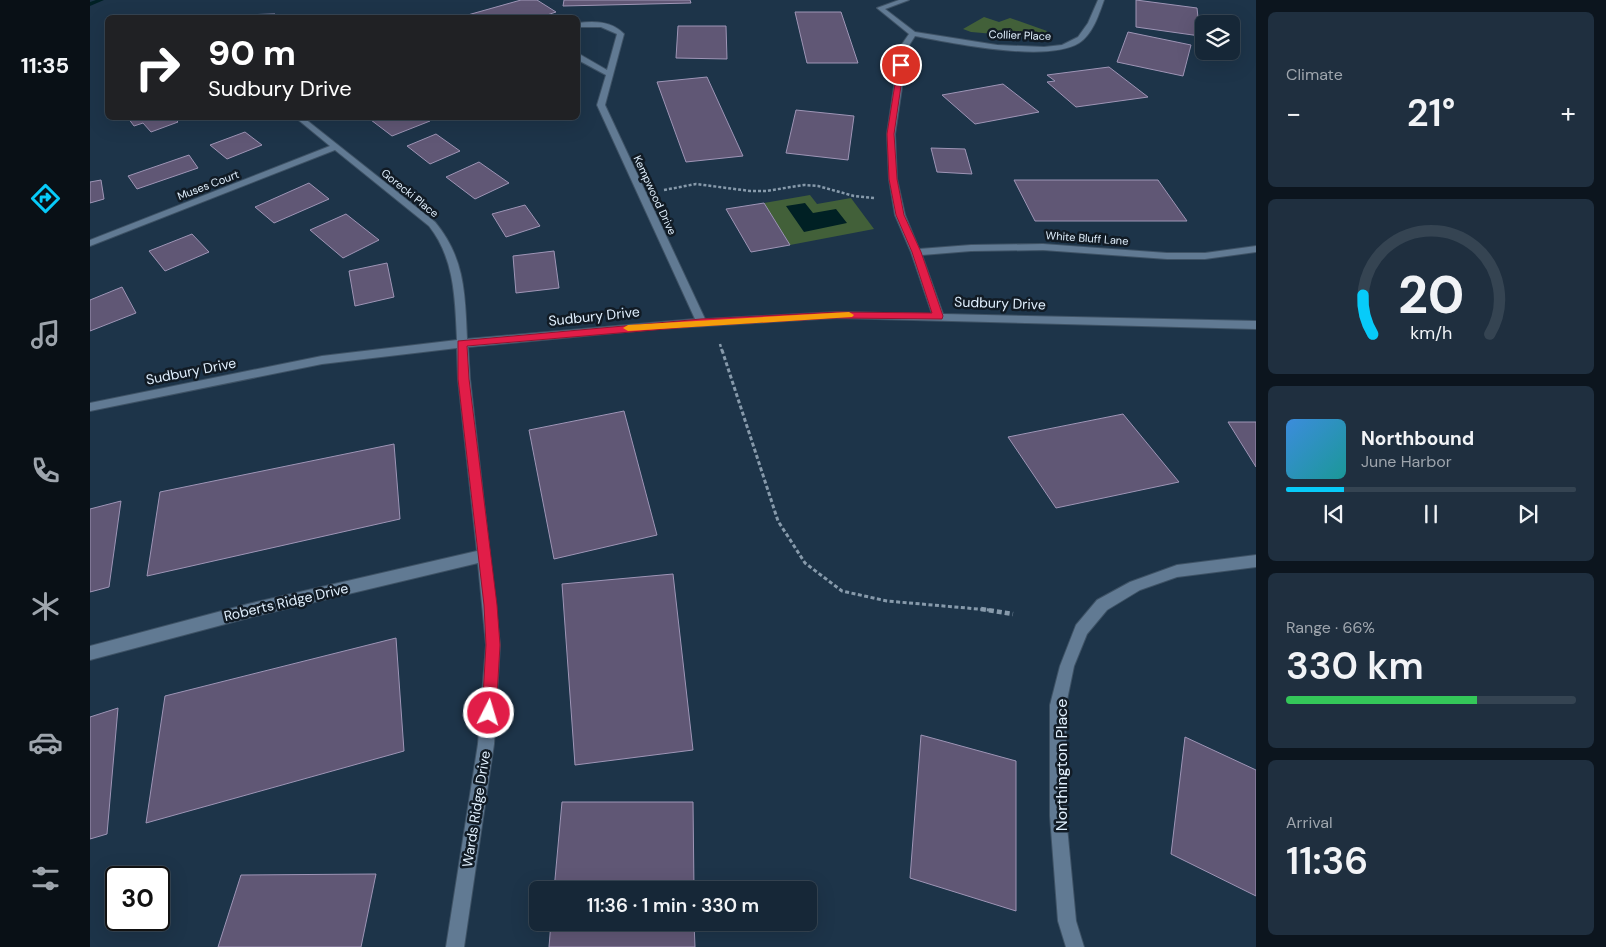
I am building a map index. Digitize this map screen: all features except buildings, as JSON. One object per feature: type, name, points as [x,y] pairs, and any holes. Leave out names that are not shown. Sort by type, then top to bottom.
[{"type":"street","points":[[906,0],[880,8],[913,34],[904,47],[890,134],[893,179],[900,215],[916,252],[938,316]]},
{"type":"street","name":"Collier Place","points":[[913,34],[1018,48],[1054,48],[1076,43],[1091,24],[1101,0]]},
{"type":"street","name":"Kempwood Drive","points":[[580,25],[588,23],[614,27],[621,34],[601,105],[701,322]]},
{"type":"street","points":[[580,58],[610,74]]},
{"type":"street","name":"Gorecki Place","points":[[302,120],[432,224],[444,238],[452,256],[456,275],[462,343]]},
{"type":"street","name":"Muses Court","points":[[90,243],[335,147]]},
{"type":"street","name":"White Bluff Lane","points":[[916,252],[971,248],[1043,247],[1167,256],[1205,256],[1256,248]]},
{"type":"street","name":"Sudbury Drive","points":[[90,407],[322,360],[462,343],[701,322],[837,315],[1256,325]]},
{"type":"street","name":"Wards Ridge Drive","points":[[455,947],[486,744],[492,683],[492,625],[464,379],[462,343]]},
{"type":"street","name":"Roberts Ridge Drive","points":[[90,653],[248,611],[483,556]]},
{"type":"street","name":"Northington Place","points":[[1075,947],[1067,921],[1058,816],[1058,705],[1067,666],[1081,630],[1102,605],[1135,586],[1177,572],[1256,561]]},
{"type":"path","points":[[642,194],[696,184],[750,191],[766,191],[804,185],[818,186],[854,196],[897,201]]},
{"type":"path","points":[[720,344],[778,520],[805,563],[842,591],[887,601],[970,606],[1014,614]]},
{"type":"green space","points":[[984,17],[999,22],[1010,18],[1047,31],[1042,38],[971,32],[963,29]]},
{"type":"green space","points":[[810,195],[817,204],[851,198],[874,229],[790,245],[764,203]]},
{"type":"shaded area","points":[[805,203],[813,213],[836,209],[847,223],[804,232],[786,206]]},
{"type":"waterway","points":[[90,4],[101,0]]},
{"type":"slow traffic","points":[[628,328],[701,322],[849,315]]},
{"type":"route","points":[[489,713],[493,645],[464,379],[462,343],[701,322],[837,315],[938,316],[916,252],[900,215],[893,179],[890,134],[901,65]]}]
